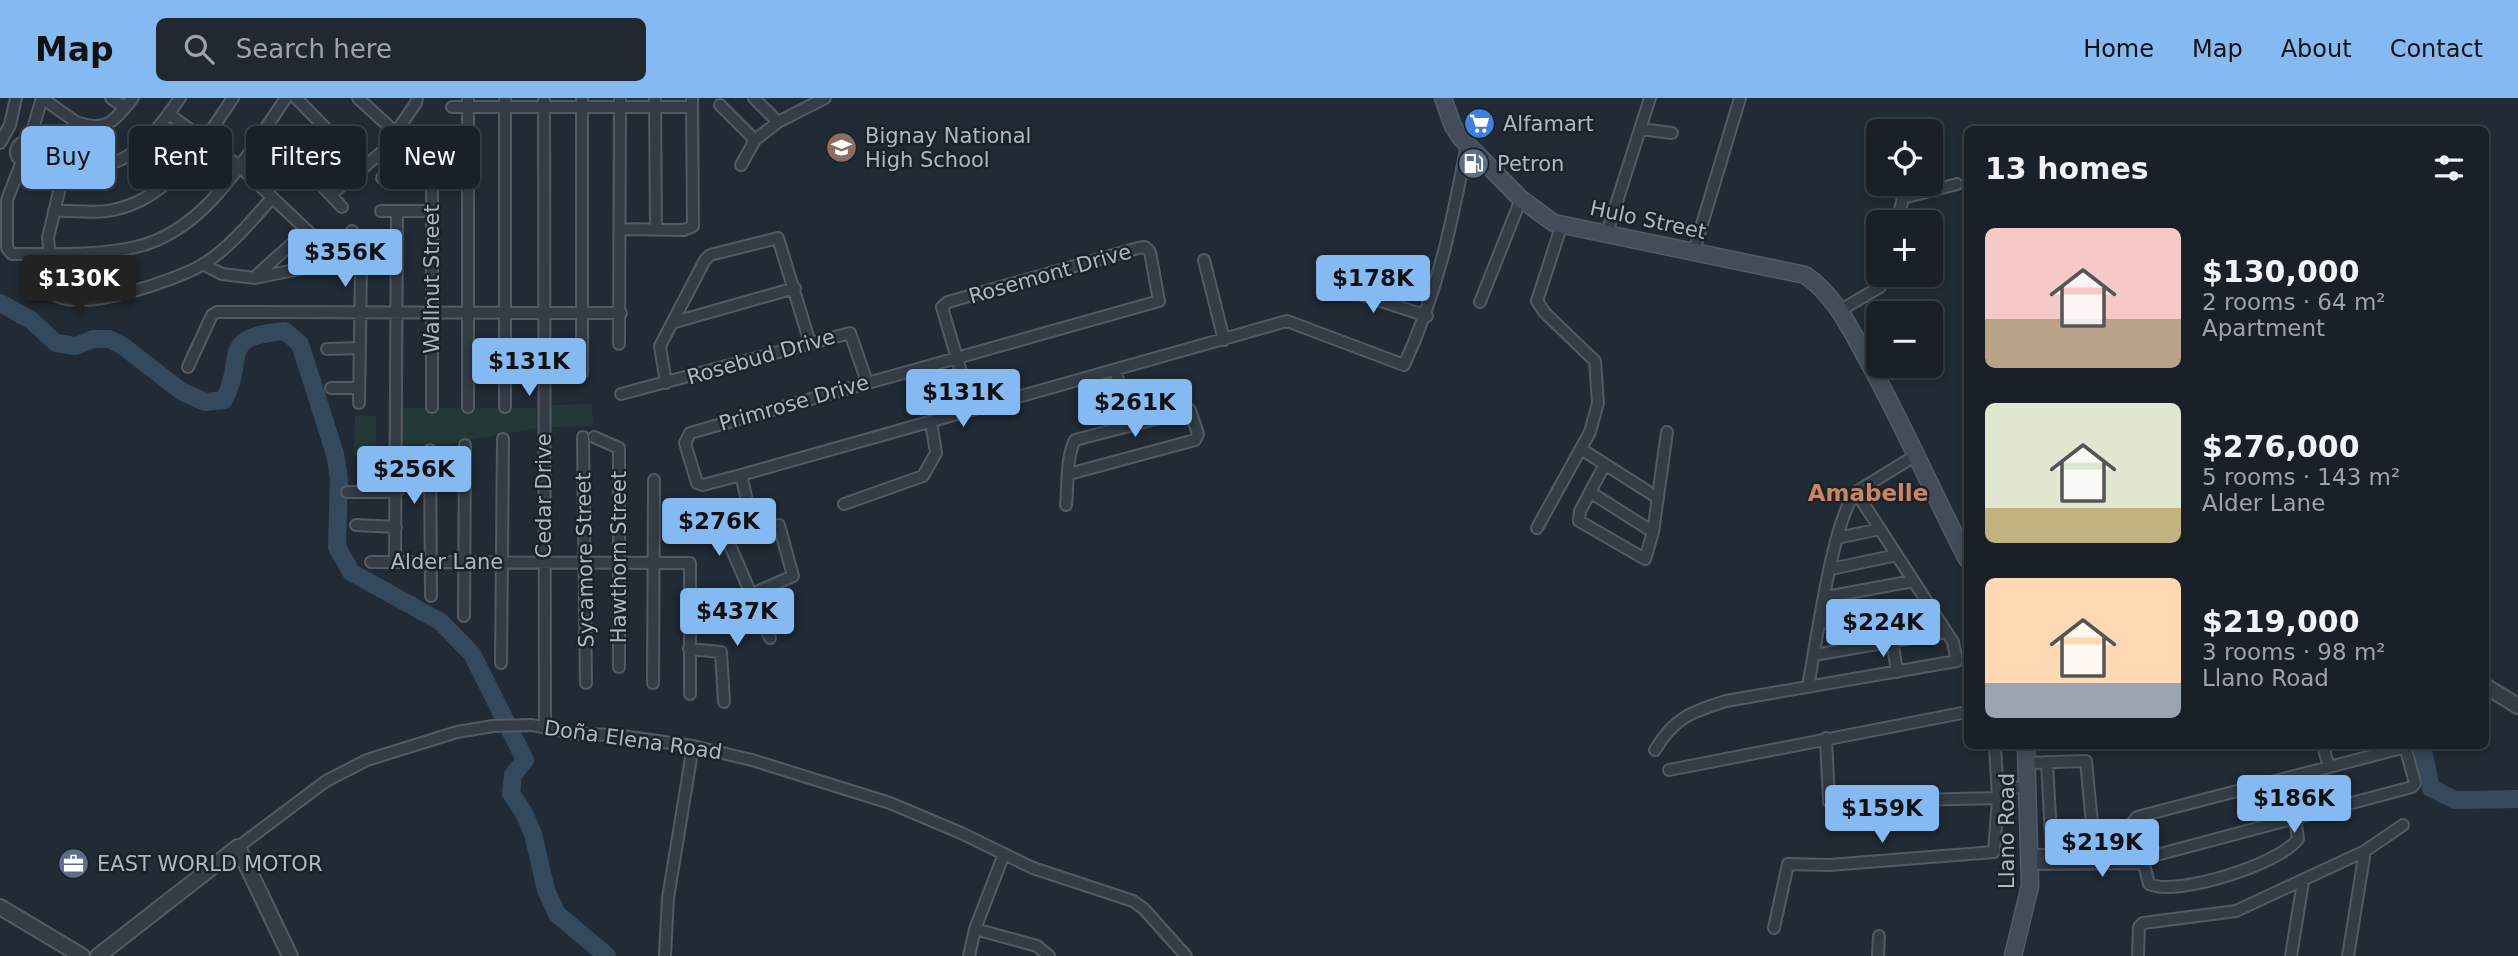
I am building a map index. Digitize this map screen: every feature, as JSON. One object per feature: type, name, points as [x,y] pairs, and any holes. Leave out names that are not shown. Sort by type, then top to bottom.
[{"type":"main road","name":"Hulo Street","points":[[1443,98],[1453,126],[1467,144],[1521,199],[1542,216],[1562,224],[1805,275],[1827,293],[1839,311],[1918,454]]},
{"type":"main road","points":[[1918,454],[1964,553]]},
{"type":"main road","name":"Llano Road","points":[[2013,956],[2026,914],[2031,859],[2026,749]]},
{"type":"street","points":[[0,143],[10,125],[16,98]]},
{"type":"street","points":[[34,126],[42,98],[76,122],[101,128],[133,98]]},
{"type":"street","points":[[111,98],[125,108]]},
{"type":"street","points":[[115,162],[152,138],[180,98]]},
{"type":"street","points":[[213,126],[233,98]]},
{"type":"street","points":[[267,126],[286,98]]},
{"type":"street","points":[[296,98],[324,126]]},
{"type":"street","points":[[358,98],[389,126]]},
{"type":"street","points":[[401,126],[417,98]]},
{"type":"street","points":[[754,98],[778,122]]},
{"type":"street","points":[[796,98],[807,108]]},
{"type":"street","points":[[741,164],[755,140],[778,122],[825,98]]},
{"type":"street","points":[[1608,233],[1650,98]]},
{"type":"street","points":[[1693,251],[1740,98]]},
{"type":"street","points":[[468,102],[468,126]]},
{"type":"street","points":[[452,107],[468,102],[692,103],[693,226],[684,230],[620,229]]},
{"type":"street","points":[[505,103],[505,407]]},
{"type":"street","name":"Cedar Drive","points":[[544,103],[545,727]]},
{"type":"street","points":[[582,103],[582,373]]},
{"type":"street","points":[[620,103],[620,344]]},
{"type":"street","points":[[656,103],[656,230]]},
{"type":"street","points":[[720,105],[755,140]]},
{"type":"street","points":[[169,114],[186,126]]},
{"type":"street","points":[[74,126],[76,122]]},
{"type":"street","points":[[1640,129],[1672,133]]},
{"type":"street","points":[[754,530],[741,475],[1290,321],[1404,365],[1427,316],[1448,243],[1467,144]]},
{"type":"street","points":[[21,145],[17,147],[17,157],[21,160]]},
{"type":"street","points":[[366,165],[380,154]]},
{"type":"street","points":[[21,164],[7,200],[7,248],[12,254],[103,253],[139,246],[177,229],[215,198],[246,156]]},
{"type":"street","points":[[232,161],[333,255]]},
{"type":"street","points":[[1899,210],[1901,200],[1957,184]]},
{"type":"street","points":[[59,189],[48,254],[54,294],[68,299],[126,293],[203,264],[245,227],[272,198]]},
{"type":"street","points":[[54,211],[111,210],[131,204],[158,189]]},
{"type":"street","points":[[327,189],[342,207]]},
{"type":"street","points":[[332,194],[338,189]]},
{"type":"street","name":"Wallnut Street","points":[[431,189],[434,311],[432,407]]},
{"type":"street","points":[[468,189],[468,407]]},
{"type":"street","points":[[1480,302],[1521,199]]},
{"type":"street","points":[[381,211],[432,211]]},
{"type":"street","points":[[395,562],[397,211]]},
{"type":"street","points":[[1537,528],[1590,432],[1598,403],[1595,361],[1545,313],[1537,301],[1562,224]]},
{"type":"street","points":[[255,278],[306,230]]},
{"type":"street","points":[[203,264],[222,274],[255,278],[314,266],[333,255],[352,231]]},
{"type":"street","points":[[666,383],[660,346],[710,255],[778,239],[810,343]]},
{"type":"street","name":"Rosemont Drive","points":[[955,357],[942,307],[948,302],[1145,247],[1150,252],[1159,301]]},
{"type":"street","points":[[1204,260],[1224,340]]},
{"type":"street","points":[[359,403],[360,266]]},
{"type":"street","points":[[1329,284],[1427,316]]},
{"type":"street","points":[[1839,311],[1880,287]]},
{"type":"street","points":[[675,322],[795,288]]},
{"type":"street","name":"Primrose Drive","points":[[741,475],[703,485],[697,483],[685,443],[690,433],[1159,301]]},
{"type":"street","points":[[188,368],[215,313],[621,313]]},
{"type":"street","name":"Rosebud Drive","points":[[621,394],[850,333],[867,382]]},
{"type":"street","points":[[327,349],[359,348]]},
{"type":"street","points":[[955,357],[972,410]]},
{"type":"street","points":[[1115,370],[1131,424]]},
{"type":"street","points":[[331,388],[359,388]]},
{"type":"street","points":[[1066,505],[1069,474],[1075,440],[1189,409],[1198,437],[1069,474]]},
{"type":"street","points":[[844,504],[923,476],[936,453],[931,422]]},
{"type":"street","points":[[1604,466],[1578,515],[1579,521],[1642,559],[1647,557],[1667,432]]},
{"type":"street","name":"Sycamore Street","points":[[586,683],[585,562],[589,437],[619,448]]},
{"type":"street","points":[[501,663],[503,439]]},
{"type":"street","points":[[464,445],[464,616]]},
{"type":"street","name":"Hawthorn Street","points":[[619,448],[620,667]]},
{"type":"street","points":[[1581,449],[1658,498]]},
{"type":"street","points":[[430,450],[431,596]]},
{"type":"street","points":[[1808,686],[1843,511],[1856,492],[1918,454]]},
{"type":"street","points":[[653,683],[654,480]]},
{"type":"street","points":[[347,492],[397,492]]},
{"type":"street","points":[[1590,492],[1653,532]]},
{"type":"street","points":[[1655,750],[1667,730],[1691,712],[1726,701],[1955,662],[1958,658],[1947,632],[1856,492]]},
{"type":"street","points":[[356,525],[396,527]]},
{"type":"street","points":[[752,594],[793,576],[779,525],[754,530],[732,538],[729,543],[770,638]]},
{"type":"street","points":[[1837,538],[1880,529]]},
{"type":"street","points":[[1831,569],[1897,555]]},
{"type":"street","name":"Alder Lane","points":[[371,562],[691,564],[689,649]]},
{"type":"street","points":[[1826,597],[1913,581]]},
{"type":"street","points":[[1821,623],[1930,606]]},
{"type":"street","points":[[1888,612],[1897,672]]},
{"type":"street","points":[[1814,655],[1947,632]]},
{"type":"street","points":[[690,694],[689,649],[721,652],[724,702]]},
{"type":"street","points":[[2489,688],[2518,706]]},
{"type":"street","points":[[1670,770],[1964,713]]},
{"type":"street","name":"Doña Elena Road","points":[[98,956],[307,794],[355,765],[437,737],[493,726],[519,725],[545,727],[566,733],[626,736],[693,746],[752,760],[890,803],[1051,875],[1133,901],[1144,909],[1186,956]]},
{"type":"street","points":[[1826,738],[1829,802],[1998,793],[2029,787]]},
{"type":"street","points":[[665,956],[668,898],[693,746]]},
{"type":"street","points":[[1774,928],[1788,864],[1829,865],[1986,855],[1994,852],[1997,846],[1998,793],[1995,749]]},
{"type":"street","points":[[2324,749],[2329,767]]},
{"type":"street","points":[[2295,818],[2299,834],[2294,844],[2269,861],[2235,873],[2173,886],[2149,884],[2133,822],[2137,817],[2395,749]]},
{"type":"street","points":[[2031,859],[2144,858],[2412,787],[2415,783],[2407,749]]},
{"type":"street","points":[[2028,763],[2082,760],[2087,764],[2095,855]]},
{"type":"street","points":[[2047,762],[2052,855]]},
{"type":"street","points":[[2138,956],[2139,927],[2143,923],[2236,911],[2303,882],[2365,850],[2403,825]]},
{"type":"street","points":[[237,847],[290,956]]},
{"type":"street","points":[[2348,956],[2365,850]]},
{"type":"street","points":[[969,956],[975,929],[1004,854]]},
{"type":"street","points":[[2031,859],[2052,855],[2144,858]]},
{"type":"street","points":[[2291,956],[2303,882]]},
{"type":"street","points":[[0,907],[82,956]]},
{"type":"street","points":[[975,929],[1037,946],[1049,956]]},
{"type":"street","points":[[1878,956],[1879,936]]},
{"type":"green space","points":[[592,404],[593,426],[549,427],[549,405]]},
{"type":"green space","points":[[399,408],[536,408],[537,428],[450,444],[399,445]]},
{"type":"green space","points":[[355,416],[376,416],[376,456],[354,456]]},
{"type":"waterway","points":[[0,303],[31,320],[56,343],[76,346],[93,339],[109,339],[123,346],[181,391],[205,402],[224,400],[237,352],[241,344],[250,338],[285,331],[300,344],[335,454],[339,478],[337,547],[351,572],[441,622],[472,654],[525,760],[513,775],[511,793],[533,834],[546,890],[557,914],[607,956]]},
{"type":"waterway","points":[[2423,749],[2431,788],[2455,800],[2518,799]]},
{"type":"place","name":"Alfamart","points":[[1480,124]]},
{"type":"place","name":"Bignay National High School","points":[[842,148]]},
{"type":"place","name":"Petron","points":[[1474,164]]},
{"type":"place","name":"EAST WORLD MOTOR","points":[[74,864]]},
{"type":"district","name":"Amabelle","points":[[1868,493]]}]
